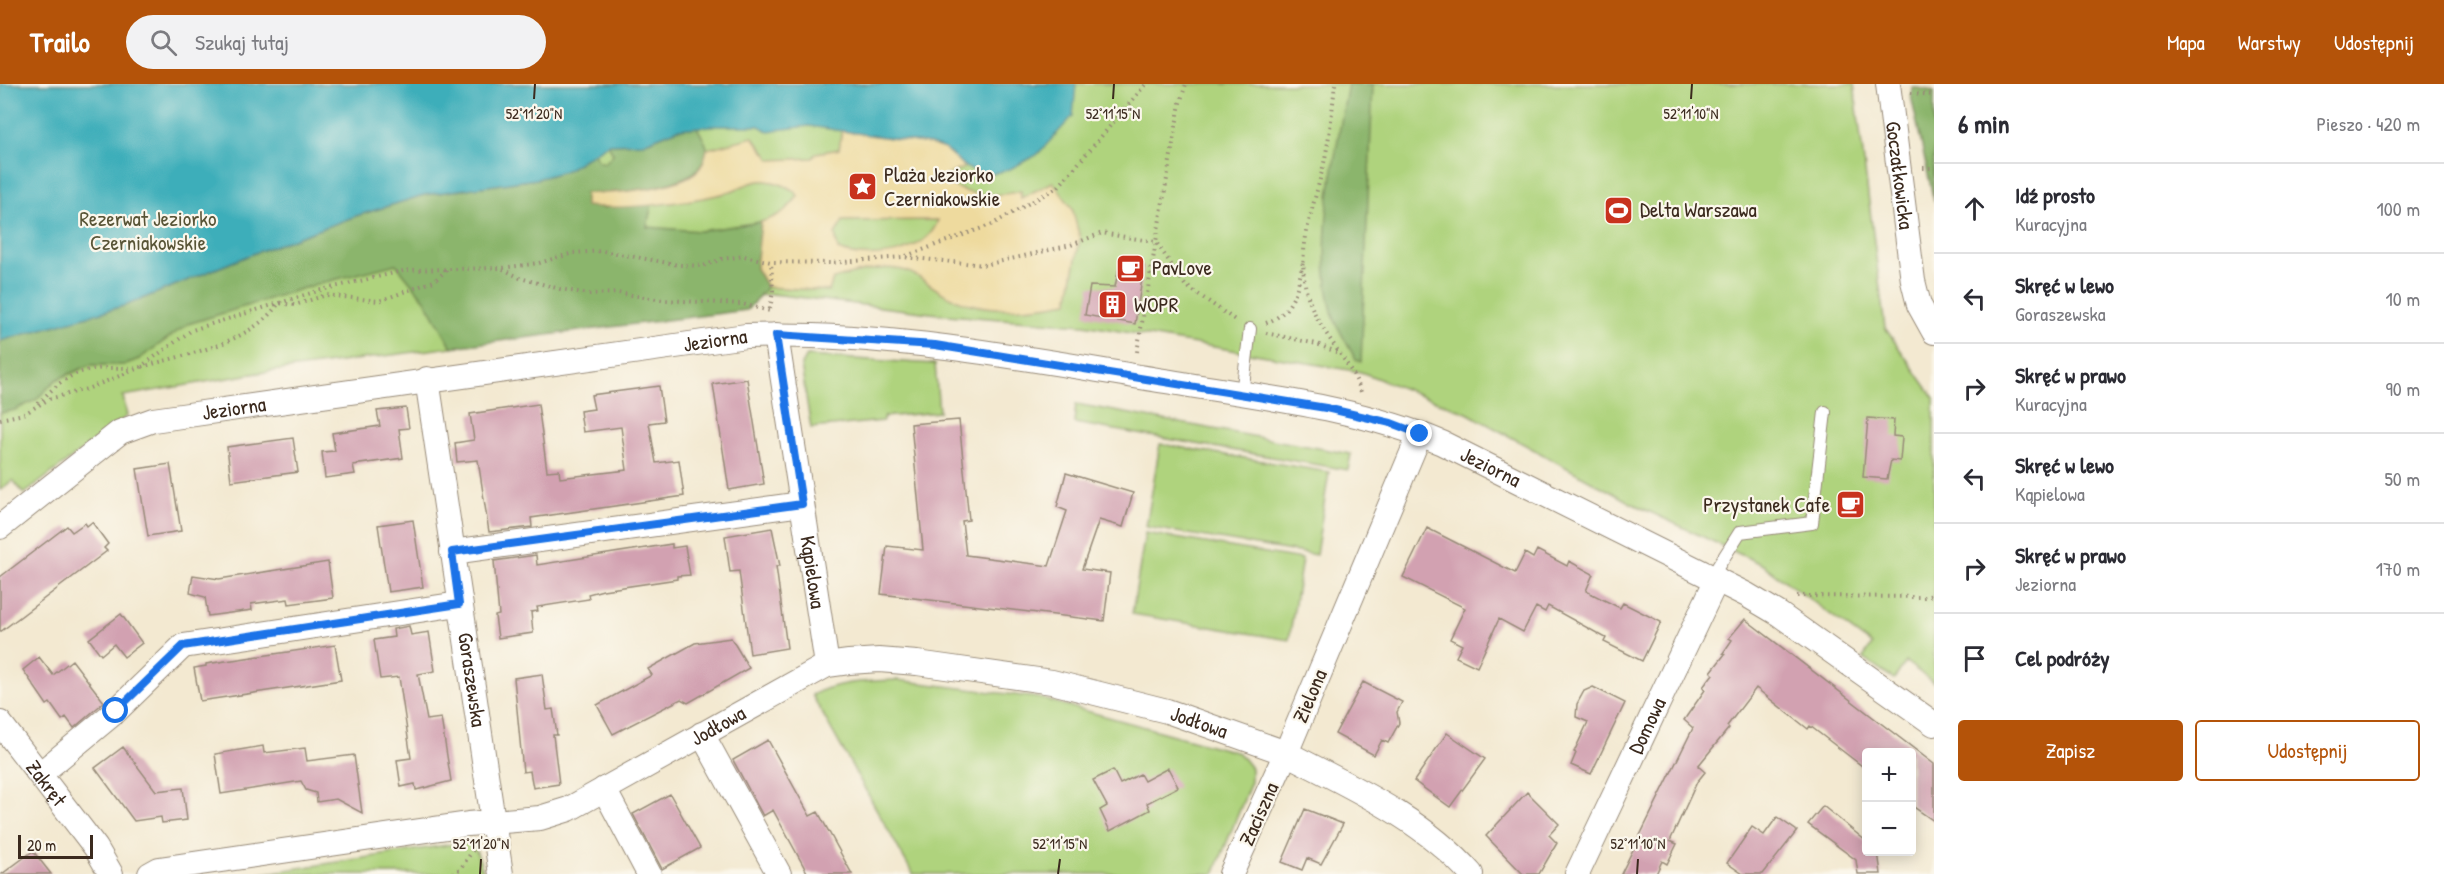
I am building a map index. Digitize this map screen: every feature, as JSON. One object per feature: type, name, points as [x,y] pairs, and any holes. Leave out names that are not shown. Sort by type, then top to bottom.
[{"type":"street","name":"Goczałkowicka","points":[[1888,84],[1913,280],[1919,306],[1934,332]]},
{"type":"street","name":"Jeziorna","points":[[0,527],[120,432],[137,424],[428,379],[723,339],[776,335],[935,345],[1242,394],[1362,416],[1420,434],[1714,578],[1779,614],[1934,724]]},
{"type":"street","name":"Kąpielowa","points":[[776,335],[827,665]]},
{"type":"street","name":"Goraszewska","points":[[428,379],[459,604],[501,874]]},
{"type":"street","name":"Zielona","points":[[1286,753],[1420,434]]},
{"type":"street","points":[[452,552],[802,504]]},
{"type":"street","name":"Domowa","points":[[1577,874],[1714,578]]},
{"type":"street","points":[[40,774],[116,711],[183,646],[459,604]]},
{"type":"street","name":"Jodłowa","points":[[150,874],[159,868],[492,822],[540,818],[569,809],[827,665],[879,660],[960,668],[1052,682],[1167,711],[1286,753]]},
{"type":"street","name":"Zakręt","points":[[0,723],[96,848],[111,874]]},
{"type":"street","points":[[702,734],[779,874]]},
{"type":"street","points":[[1286,753],[1379,801],[1439,843],[1471,874]]},
{"type":"street","name":"Zaciszna","points":[[1232,874],[1286,753]]},
{"type":"street","points":[[604,789],[649,874]]},
{"type":"lane","points":[[1242,394],[1246,327]]},
{"type":"lane","points":[[1714,578],[1740,532],[1812,523],[1825,412]]},
{"type":"path","points":[[902,257],[993,224],[1059,186],[1146,84]]},
{"type":"path","points":[[1133,376],[1186,84]]},
{"type":"path","points":[[1246,327],[1266,323],[1285,313],[1298,288],[1311,205],[1322,173],[1335,84]]},
{"type":"path","points":[[36,407],[56,383],[86,369],[139,368],[192,330],[388,273],[502,268],[539,263],[573,253],[603,251],[679,265],[703,266],[722,259],[744,256],[771,262],[831,264],[902,257],[985,265],[1071,245],[1102,233],[1156,242],[1185,285],[1246,327],[1317,344],[1341,354]]},
{"type":"path","points":[[1304,255],[1310,303],[1325,334],[1341,354],[1361,390],[1362,416]]},
{"type":"path","points":[[771,262],[773,291],[770,309],[776,335]]},
{"type":"path","points":[[502,268],[540,284],[589,294],[618,293],[663,300],[742,304],[770,309]]},
{"type":"path","points":[[279,303],[295,305],[326,295],[379,301],[434,281],[448,269]]},
{"type":"path","points":[[0,419],[24,414],[50,399],[87,389],[139,368],[230,341],[272,313],[279,303]]},
{"type":"path","points":[[1796,596],[1924,597],[1934,595]]},
{"type":"green space","name":"Rezerwat Jeziorko Czerniakowskie","points":[[0,84],[1854,84],[1885,328],[1934,398],[1934,683],[1906,662],[1894,679],[1863,658],[1872,645],[1763,565],[1631,503],[1467,413],[1361,372],[1084,325],[947,315],[772,294],[448,339],[452,347],[258,373],[123,396],[127,416],[24,494],[13,480],[0,490]]},
{"type":"green space","points":[[1348,84],[1373,84],[1361,362],[1356,360],[1333,315],[1327,289],[1325,261],[1328,200]]},
{"type":"green space","points":[[1912,87],[1934,91],[1934,202],[1911,96]]},
{"type":"green space","points":[[697,127],[707,148],[704,162],[693,172],[677,181],[658,186],[637,190],[585,193],[601,208],[652,203],[647,227],[700,231],[761,222],[756,268],[767,287],[747,310],[452,347],[425,300],[396,264],[314,285],[188,324],[139,359],[124,365],[90,365],[56,380],[36,400],[15,410],[0,413],[0,341],[127,305],[252,254],[356,216],[424,195],[537,179],[565,171],[594,152],[598,161],[605,163],[613,154],[608,144],[643,143],[678,129]]},
{"type":"green space","points":[[807,356],[935,364],[939,412],[883,417],[883,421],[811,428],[801,365]]},
{"type":"green space","points":[[1076,404],[1351,454],[1348,470],[1074,423]]},
{"type":"green space","points":[[1160,444],[1329,472],[1316,555],[1146,527]]},
{"type":"green space","points":[[1145,533],[1302,559],[1289,640],[1132,614]]},
{"type":"green space","points":[[897,680],[1039,698],[1239,753],[1251,768],[1251,782],[1214,874],[913,874],[812,695],[843,684]]},
{"type":"green space","points":[[473,841],[484,874],[260,874]]},
{"type":"sand","points":[[842,130],[930,144],[945,149],[965,167],[943,177],[959,189],[979,194],[1021,191],[1021,198],[1053,182],[1072,208],[1080,238],[1068,302],[1009,309],[978,306],[943,294],[904,270],[889,268],[833,279],[829,291],[767,287],[756,268],[761,222],[782,212],[798,196],[788,188],[770,182],[755,182],[722,194],[672,203],[618,207],[585,206],[585,193],[628,191],[676,182],[700,168],[707,149],[753,137],[771,160],[813,158],[816,153],[839,149]],"holes":[[[938,220],[932,232],[909,248],[880,255],[850,254],[838,250],[835,234],[843,221]]]},
{"type":"water","points":[[0,84],[1076,84],[1073,116],[1037,155],[1010,169],[992,174],[977,172],[965,167],[945,149],[930,144],[809,126],[768,131],[759,126],[678,129],[643,143],[608,144],[565,171],[537,179],[424,195],[356,216],[252,254],[127,305],[0,341]]},
{"type":"building","name":"WOPR","points":[[1120,262],[1144,266],[1135,324],[1085,315],[1090,286],[1115,287]]},
{"type":"building","points":[[747,379],[764,484],[729,490],[713,384]]},
{"type":"building","points":[[659,386],[664,421],[649,423],[656,463],[679,460],[684,496],[531,518],[532,527],[489,532],[478,460],[457,462],[455,443],[474,440],[470,414],[538,404],[547,471],[559,470],[560,478],[627,470],[621,427],[583,432],[580,411],[594,409],[591,395]]},
{"type":"building","points":[[406,408],[409,428],[399,429],[403,458],[353,465],[355,474],[325,478],[322,452],[335,451],[332,433],[380,426],[377,411]]},
{"type":"building","points":[[1868,418],[1894,420],[1893,436],[1902,437],[1900,461],[1891,460],[1887,479],[1863,477]]},
{"type":"building","points":[[959,420],[969,520],[962,521],[966,555],[1049,566],[1067,511],[1057,507],[1066,473],[1133,493],[1123,527],[1099,520],[1082,569],[1110,573],[1104,621],[881,594],[887,546],[923,550],[911,424]]},
{"type":"building","points":[[293,438],[298,472],[231,481],[227,447]]},
{"type":"building","points":[[170,464],[181,531],[148,536],[137,469]]},
{"type":"building","points":[[413,520],[423,587],[388,592],[378,525]]},
{"type":"building","points":[[92,522],[108,544],[104,548],[107,551],[0,632],[0,577],[67,526],[72,532],[85,523],[87,526]]},
{"type":"building","points":[[772,528],[780,566],[776,566],[787,648],[750,654],[739,571],[730,572],[725,536]]},
{"type":"building","points":[[1427,528],[1515,573],[1525,553],[1533,558],[1537,550],[1567,566],[1569,561],[1593,574],[1586,591],[1620,608],[1623,603],[1661,622],[1642,661],[1604,642],[1606,638],[1548,606],[1545,612],[1536,607],[1523,632],[1499,619],[1477,667],[1456,657],[1462,645],[1450,639],[1465,608],[1403,577]]},
{"type":"building","points":[[672,544],[672,548],[685,546],[690,575],[603,590],[588,594],[589,599],[537,607],[538,611],[531,612],[533,633],[498,638],[495,616],[499,615],[494,561],[536,555],[537,565]]},
{"type":"building","points":[[328,562],[333,598],[289,604],[288,599],[251,604],[252,610],[208,616],[205,597],[190,593],[193,575],[219,579]]},
{"type":"building","points":[[121,614],[142,643],[124,657],[114,644],[101,655],[89,639]]},
{"type":"building","points":[[1745,619],[1913,748],[1862,748],[1862,766],[1810,726],[1808,729],[1756,688],[1727,726],[1729,728],[1698,766],[1705,772],[1697,782],[1670,841],[1677,844],[1667,864],[1662,861],[1656,874],[1621,874],[1693,728],[1684,720],[1705,690],[1703,687],[1713,674],[1711,672],[1725,654],[1723,653],[1732,640],[1729,638]]},
{"type":"building","points":[[409,626],[411,635],[429,632],[435,671],[418,674],[427,720],[441,718],[451,781],[416,790],[415,784],[401,787],[397,760],[411,758],[399,677],[380,679],[374,640],[394,637],[393,629]]},
{"type":"building","points":[[731,638],[749,668],[688,703],[681,699],[613,734],[597,705],[652,675],[648,669],[695,643]]},
{"type":"building","points":[[335,645],[341,680],[200,701],[194,668],[206,666],[206,664]]},
{"type":"building","points":[[39,657],[53,675],[72,660],[104,702],[74,728],[66,717],[62,720],[50,703],[47,705],[23,670]]},
{"type":"building","points":[[542,674],[547,710],[553,709],[557,735],[553,735],[559,784],[533,788],[530,771],[523,772],[514,678]]},
{"type":"building","points":[[1363,682],[1402,702],[1397,712],[1399,723],[1388,743],[1382,740],[1374,755],[1335,734]]},
{"type":"building","points":[[1593,687],[1625,703],[1591,774],[1571,765],[1576,753],[1574,752],[1588,722],[1576,717],[1577,704],[1584,691]]},
{"type":"building","points":[[1447,733],[1485,759],[1450,807],[1414,781]]},
{"type":"building","points":[[768,740],[810,816],[818,812],[852,874],[808,874],[773,810],[763,816],[733,760]]},
{"type":"building","points":[[263,746],[264,753],[305,748],[307,761],[354,755],[362,813],[336,799],[317,802],[316,793],[306,790],[301,781],[221,794],[215,754]]},
{"type":"building","points":[[123,747],[156,791],[183,788],[187,820],[162,823],[161,817],[134,821],[95,768]]},
{"type":"building","points":[[1916,750],[1934,764],[1934,821],[1916,808]]},
{"type":"building","points":[[1168,768],[1178,787],[1147,803],[1150,810],[1110,831],[1100,810],[1107,806],[1093,780],[1113,770],[1120,784],[1140,774],[1144,781]]},
{"type":"building","points":[[1527,792],[1559,824],[1549,835],[1557,843],[1539,874],[1523,874],[1486,836]]},
{"type":"building","points":[[670,794],[700,848],[662,869],[633,814]]},
{"type":"building","points":[[1823,806],[1862,838],[1862,856],[1879,856],[1881,874],[1858,874],[1856,860],[1808,824]]},
{"type":"building","points":[[1305,809],[1343,824],[1321,864],[1307,858],[1302,870],[1282,862]]},
{"type":"building","points":[[1777,817],[1797,831],[1763,874],[1743,874],[1727,863],[1752,827],[1764,835]]},
{"type":"building","points":[[33,851],[51,874],[2,874]]},
{"type":"place","name":"Plaża Jeziorko Czerniakowskie","points":[[863,187]]},
{"type":"place","name":"Delta Warszawa","points":[[1619,210]]},
{"type":"place","name":"PavLove","points":[[1131,268]]},
{"type":"place","name":"WOPR","points":[[1113,305]]},
{"type":"place","name":"Przystanek Cafe","points":[[1851,505]]},
{"type":"route","points":[[116,711],[183,646],[459,604],[452,552],[802,504],[776,335],[935,345],[1326,408],[1391,423],[1420,434]]}]
